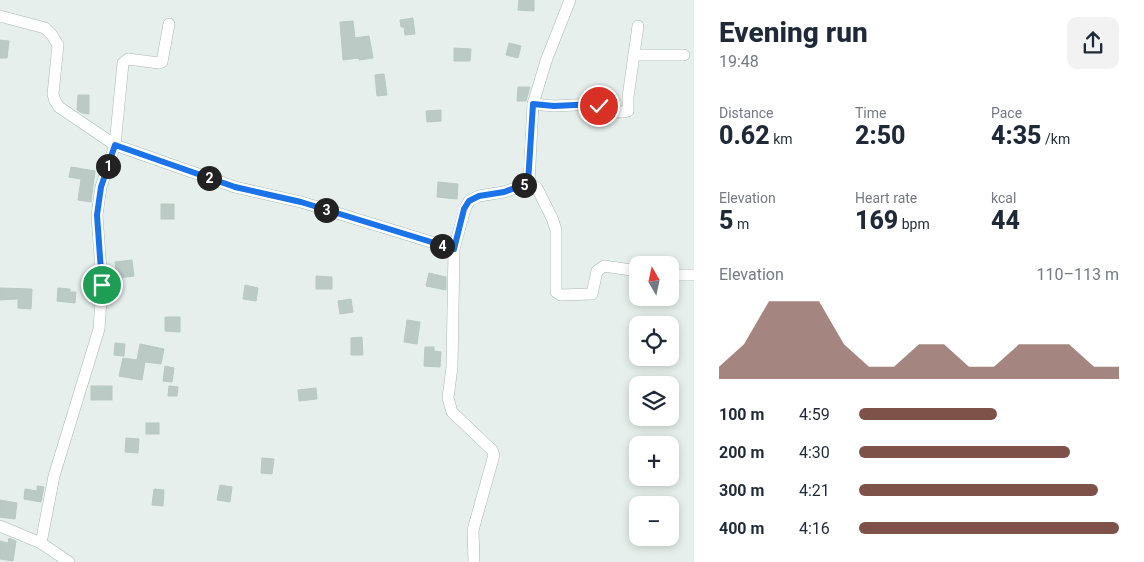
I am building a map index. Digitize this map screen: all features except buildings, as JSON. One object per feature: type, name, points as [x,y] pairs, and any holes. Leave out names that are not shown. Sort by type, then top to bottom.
[{"type":"street","points":[[528,183],[533,104],[546,61],[570,0]]},
{"type":"street","points":[[0,16],[45,28],[52,35],[58,45],[54,101],[59,108],[115,145],[235,187],[301,202],[454,249]]},
{"type":"street","points":[[41,543],[54,476],[99,329],[102,285],[97,215],[101,187],[115,145],[123,63],[128,58],[162,62],[169,24]]},
{"type":"street","points":[[533,104],[554,106],[595,104],[606,111],[624,112],[628,110],[628,97],[638,26]]},
{"type":"street","points":[[634,55],[684,55]]},
{"type":"street","points":[[474,562],[474,530],[494,455],[492,450],[452,412],[449,405],[448,398],[452,367],[454,249],[464,209],[469,201],[479,196],[504,192],[528,183]]},
{"type":"street","points":[[528,183],[536,188],[552,218],[556,230],[556,292],[561,296],[592,294],[597,271],[604,266],[629,270]]},
{"type":"street","points":[[679,275],[694,275]]},
{"type":"street","points":[[0,526],[41,543],[69,562]]},
{"type":"route","points":[[102,285],[97,215],[101,187],[115,145],[235,187],[301,202],[454,249],[464,209],[469,201],[479,196],[504,192],[528,183],[533,104],[554,106],[595,104],[599,106]]}]
